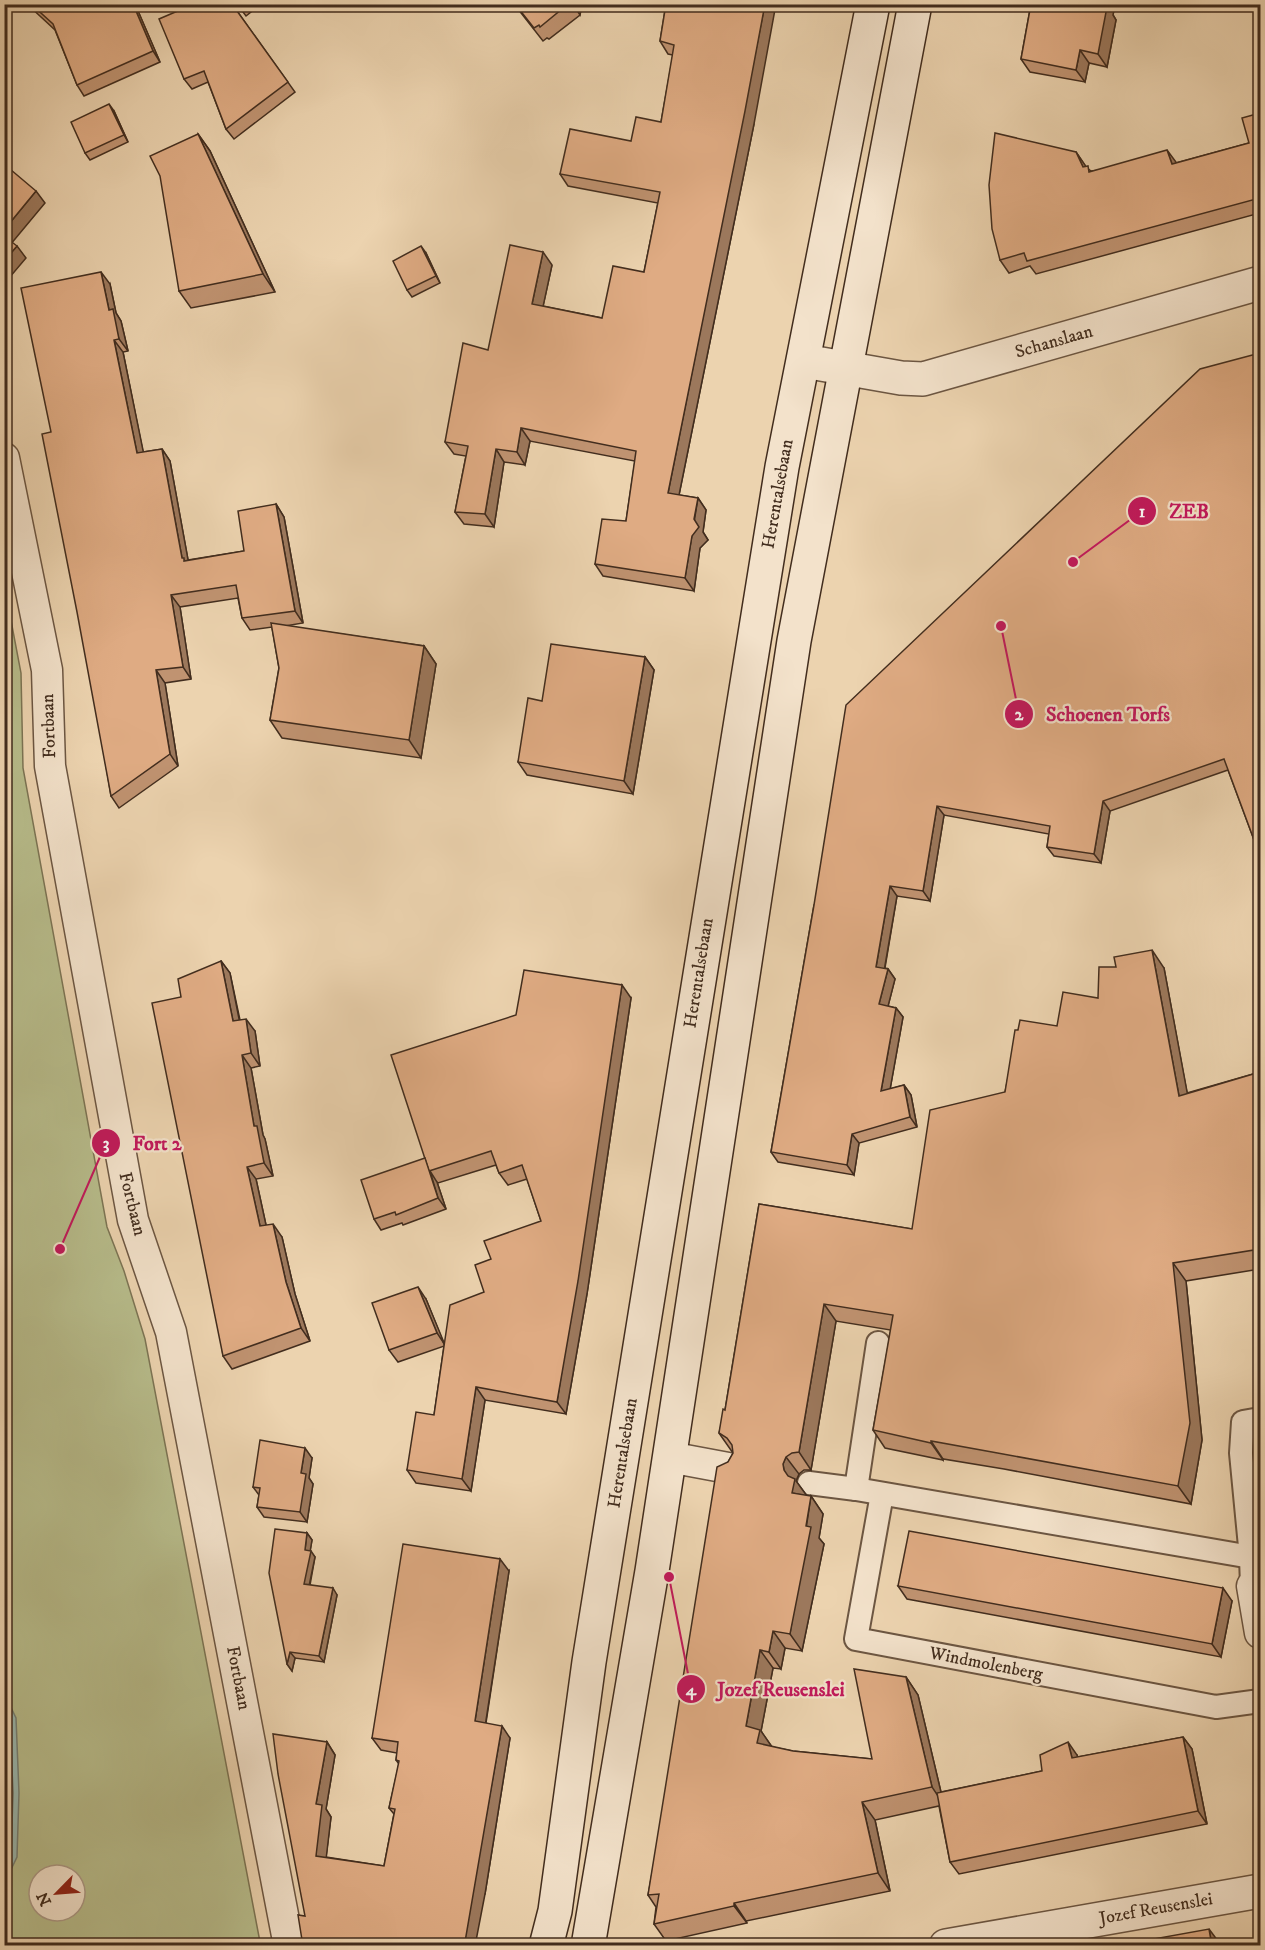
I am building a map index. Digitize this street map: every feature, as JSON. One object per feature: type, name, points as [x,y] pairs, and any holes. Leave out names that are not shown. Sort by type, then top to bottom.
[{"type":"main road","name":"Herentalsebaan","points":[[546,1946],[555,1911],[591,1650],[782,467],[873,4]]},
{"type":"main road","points":[[588,1946],[650,1582],[794,641],[915,4]]},
{"type":"main road","name":"Schanslaan","points":[[804,361],[902,378],[923,379],[1260,283]]},
{"type":"main road","name":"Jozef Reusenslei","points":[[946,1946],[1260,1890]]},
{"type":"street","name":"Fortbaan","points":[[4,458],[47,670],[50,766],[133,1220],[171,1332],[289,1946]]},
{"type":"street","points":[[856,1489],[878,1343]]},
{"type":"street","points":[[1260,1419],[1243,1422],[1240,1453],[1260,1633]]},
{"type":"street","points":[[669,1457],[728,1468]]},
{"type":"street","points":[[809,1483],[882,1494],[1254,1581]]},
{"type":"street","name":"Windmolenberg","points":[[882,1494],[856,1639],[1216,1707],[1260,1701]]},
{"type":"green space","points":[[5,589],[21,673],[23,768],[107,1227],[124,1271],[145,1339],[260,1942],[258,1946],[5,1945]]},
{"type":"water","points":[[5,1695],[16,1718],[19,1793],[17,1857],[5,1882]]},
{"type":"building","points":[[31,4],[133,4],[153,51],[77,85],[53,24]]},
{"type":"building","points":[[194,4],[232,4],[288,82],[226,129],[204,71],[184,79],[159,19]]},
{"type":"building","points":[[515,4],[568,4],[540,27],[539,25],[534,28]]},
{"type":"building","points":[[666,4],[765,4],[668,493],[698,498],[694,519],[699,527],[692,536],[685,578],[595,564],[602,519],[626,521],[636,451],[521,428],[517,452],[496,449],[485,514],[455,512],[468,446],[445,442],[463,343],[488,350],[510,245],[543,252],[532,304],[602,318],[613,266],[644,272],[660,192],[560,174],[570,129],[631,141],[636,117],[661,122],[674,45],[660,41]]},
{"type":"building","points":[[1031,4],[1103,4],[1103,7],[1107,7],[1098,54],[1080,50],[1076,70],[1021,59]]},
{"type":"building","points":[[109,104],[124,135],[85,153],[71,122]]},
{"type":"building","points":[[1260,113],[1260,198],[1027,261],[1024,253],[1000,260],[992,229],[989,185],[995,133],[1076,152],[1083,167],[1088,166],[1089,172],[1167,150],[1172,164],[1249,143],[1242,118]]},
{"type":"building","points":[[198,134],[263,274],[179,291],[160,176],[150,156]]},
{"type":"building","points":[[4,164],[36,191],[4,230]]},
{"type":"building","points":[[4,236],[17,246],[4,261]]},
{"type":"building","points":[[421,246],[436,276],[407,290],[393,261]]},
{"type":"building","points":[[101,272],[109,310],[113,309],[119,339],[114,340],[137,453],[162,449],[182,558],[184,561],[244,551],[238,511],[276,504],[295,611],[242,618],[236,585],[171,595],[183,667],[156,670],[170,754],[111,796],[42,434],[51,432],[21,288]]},
{"type":"building","points":[[1260,353],[1260,737],[1257,738],[1260,748],[1260,856],[1224,759],[1103,801],[1094,854],[1047,847],[1050,826],[937,806],[923,891],[890,886],[876,967],[888,969],[879,1004],[896,1008],[881,1091],[904,1085],[910,1117],[852,1134],[847,1165],[771,1152],[846,705],[1200,369]]},
{"type":"building","points":[[271,623],[424,646],[409,740],[270,720],[279,668]]},
{"type":"building","points":[[551,644],[645,657],[624,781],[518,762],[528,698],[542,701]]},
{"type":"building","points":[[1152,950],[1179,1096],[1260,1072],[1260,1249],[1173,1263],[1190,1423],[1178,1486],[931,1441],[931,1443],[873,1430],[893,1315],[824,1304],[799,1452],[786,1457],[783,1464],[788,1476],[795,1479],[792,1493],[811,1496],[806,1526],[811,1527],[790,1634],[773,1631],[769,1652],[760,1650],[746,1726],[760,1730],[757,1743],[793,1751],[872,1759],[854,1669],[906,1677],[932,1787],[862,1802],[878,1873],[734,1903],[734,1906],[654,1924],[659,1894],[648,1895],[717,1467],[728,1462],[733,1453],[732,1445],[719,1433],[723,1409],[725,1410],[759,1204],[912,1229],[930,1110],[1005,1092],[1015,1030],[1018,1030],[1020,1020],[1057,1026],[1063,992],[1098,998],[1099,967],[1116,967],[1114,957]]},
{"type":"building","points":[[221,961],[233,1021],[246,1019],[251,1053],[242,1055],[254,1126],[257,1126],[264,1163],[247,1167],[260,1226],[273,1224],[286,1282],[301,1328],[223,1356],[152,1003],[181,997],[178,979]]},
{"type":"building","points":[[524,970],[622,985],[578,1281],[557,1402],[476,1387],[462,1479],[407,1470],[416,1412],[434,1415],[450,1305],[484,1292],[475,1265],[491,1259],[484,1241],[541,1221],[522,1165],[499,1173],[491,1151],[429,1171],[391,1055],[516,1015]]},
{"type":"building","points":[[425,1158],[438,1198],[396,1215],[395,1212],[374,1219],[361,1180]]},
{"type":"building","points":[[418,1287],[437,1333],[389,1350],[372,1303]]},
{"type":"building","points":[[260,1440],[305,1448],[301,1473],[306,1474],[300,1512],[257,1507],[260,1488],[253,1487]]},
{"type":"building","points":[[275,1529],[307,1533],[305,1550],[311,1551],[304,1584],[333,1588],[319,1656],[290,1652],[287,1664],[269,1573]]},
{"type":"building","points":[[909,1531],[1223,1588],[1212,1644],[898,1586]]},
{"type":"building","points":[[403,1544],[500,1559],[475,1721],[502,1726],[465,1942],[463,1946],[303,1946],[298,1915],[305,1916],[278,1774],[273,1734],[327,1742],[316,1804],[322,1805],[316,1856],[384,1866],[395,1809],[389,1808],[399,1761],[396,1760],[398,1742],[372,1738]]},
{"type":"building","points":[[1183,1737],[1198,1811],[950,1862],[937,1793],[1042,1771],[1040,1755],[1068,1742],[1072,1758]]},
{"type":"building","points":[[1209,1929],[1212,1946],[1115,1946]]},
{"type":"place","name":"ZEB","points":[[1073,562]]},
{"type":"place","name":"Schoenen Torfs","points":[[1001,626]]},
{"type":"place","name":"Fort 2","points":[[60,1249]]},
{"type":"place","name":"Jozef Reusenslei","points":[[669,1577]]}]
